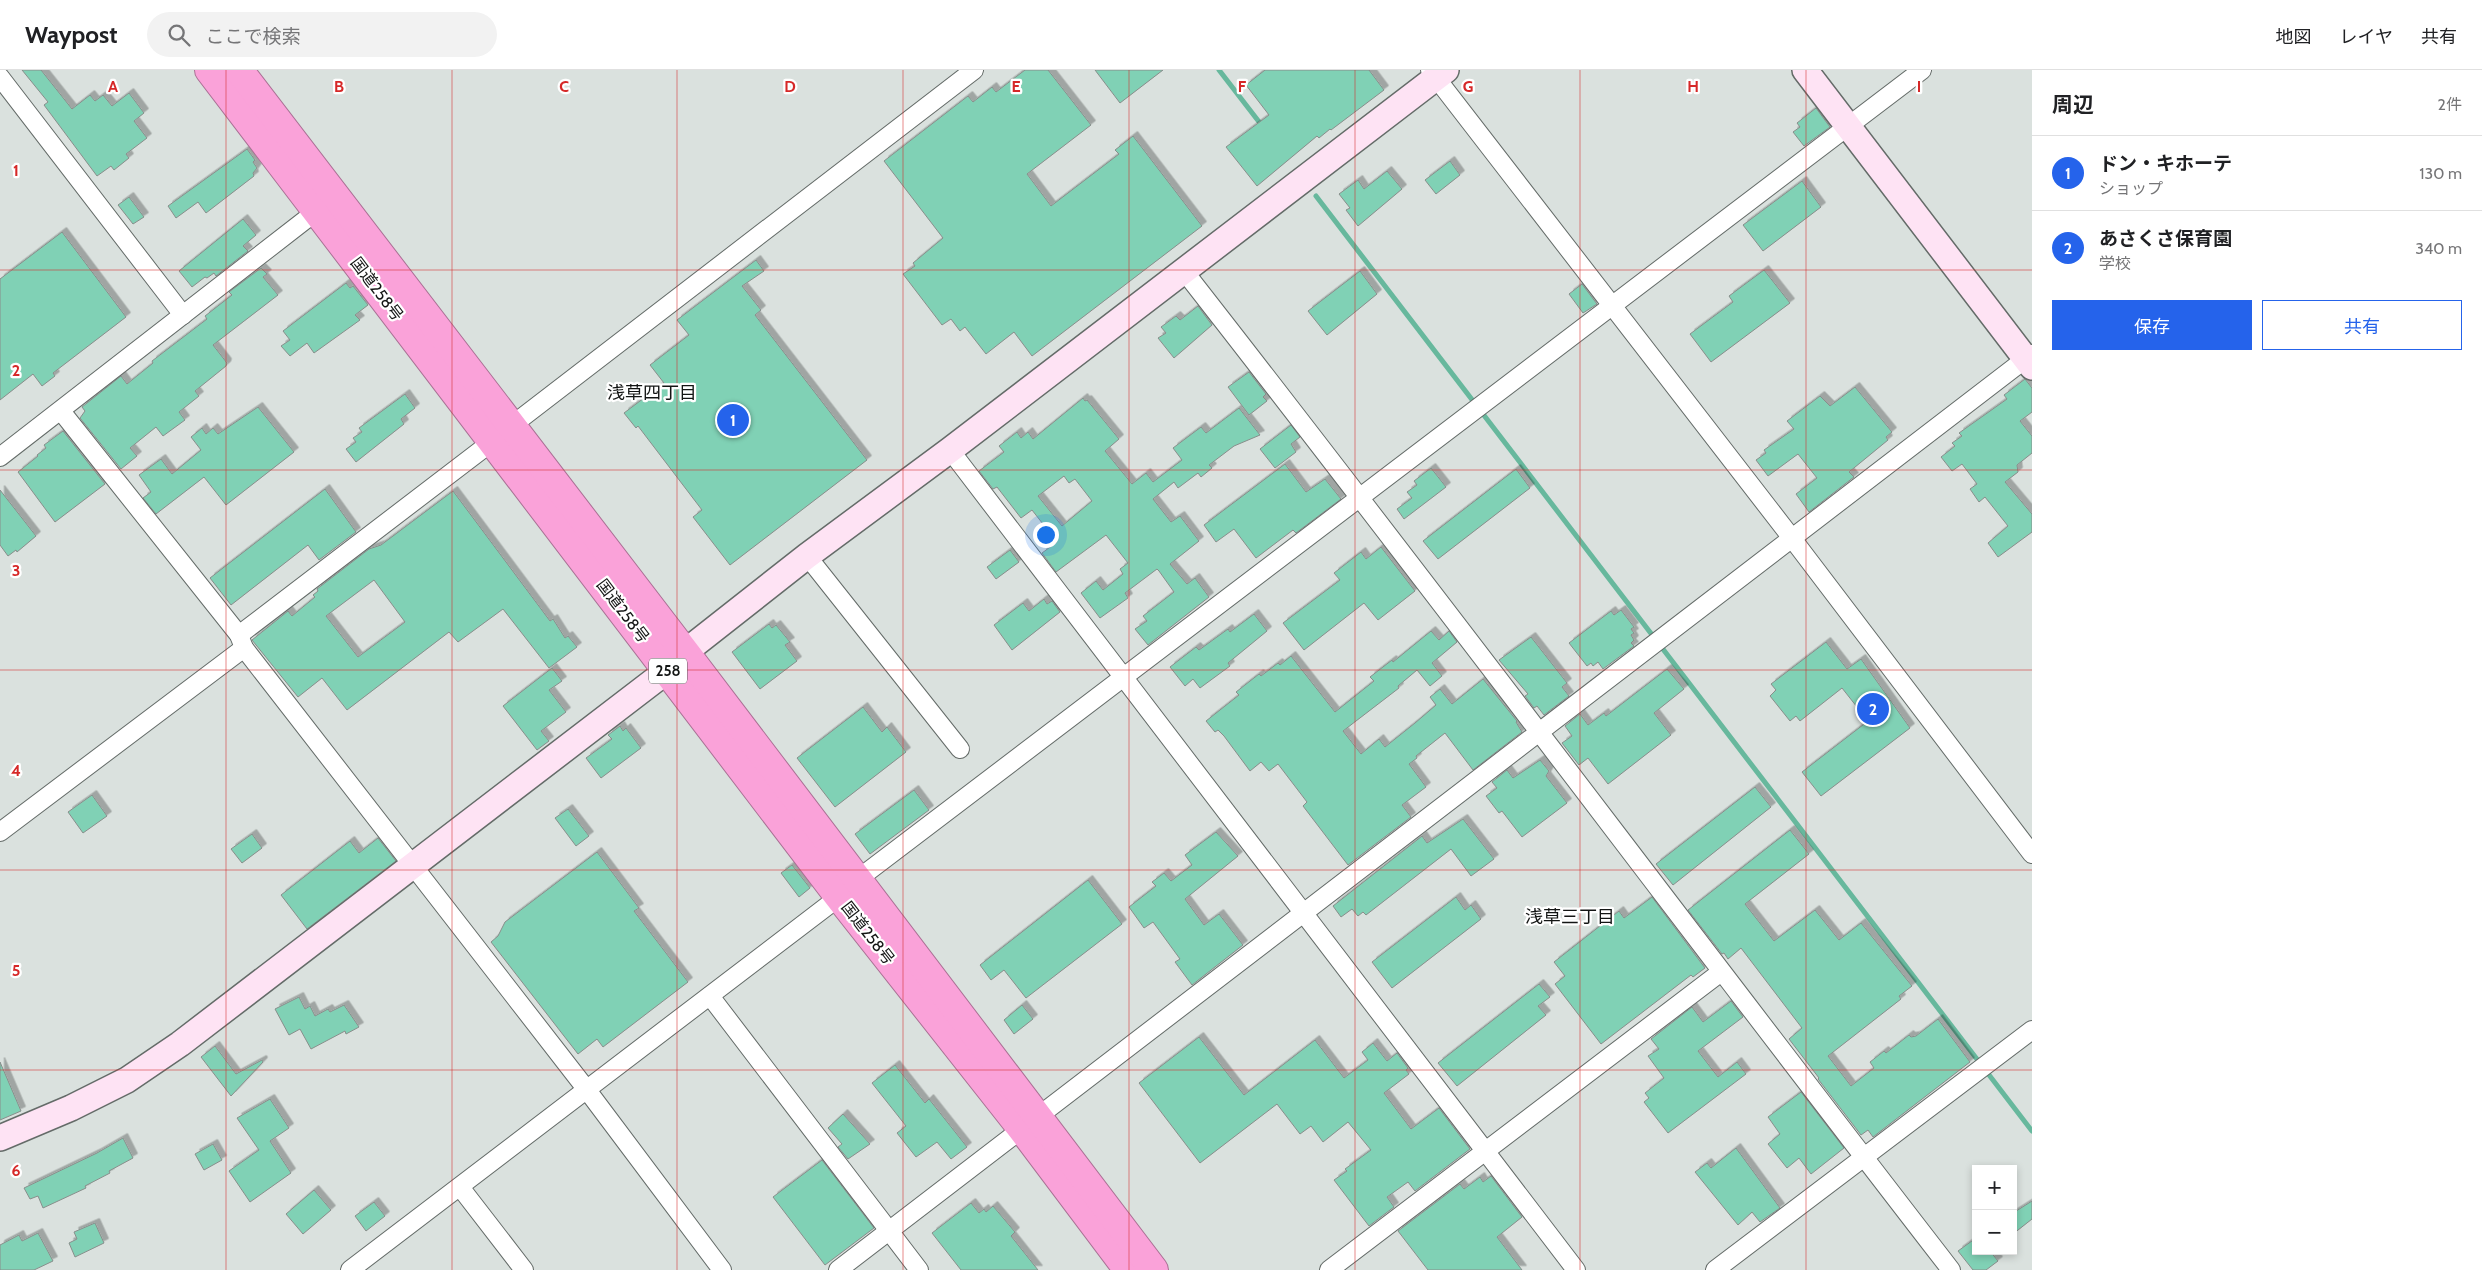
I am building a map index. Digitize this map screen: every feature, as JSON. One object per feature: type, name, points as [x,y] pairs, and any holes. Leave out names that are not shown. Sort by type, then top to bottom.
[{"type":"highway","name":"国道258号","points":[[210,70],[318,210],[502,434],[1029,1123],[1154,1270]]},
{"type":"highway","name":"国道258号","points":[[239,70],[502,434]]},
{"type":"highway","name":"国道258号","points":[[1029,1123],[1128,1270]]},
{"type":"street","points":[[0,832],[502,434],[974,70]]},
{"type":"street","points":[[838,1270],[1791,537],[2030,360],[1805,70]]},
{"type":"street","points":[[350,1270],[372,1264],[460,1187],[1922,70]]},
{"type":"street","points":[[0,1138],[71,1108],[127,1080],[180,1044],[677,661],[808,556],[1184,271],[1437,73],[1613,307],[2032,854]]},
{"type":"street","points":[[0,77],[183,315]]},
{"type":"street","points":[[0,457],[61,412],[318,210]]},
{"type":"street","points":[[1184,271],[1361,497],[1540,730],[1721,972],[1952,1270]]},
{"type":"street","points":[[61,412],[587,1090],[722,1270]]},
{"type":"street","points":[[950,450],[1576,1270]]},
{"type":"street","points":[[808,556],[960,750]]},
{"type":"street","points":[[1329,1270],[1721,972]]},
{"type":"street","points":[[710,996],[919,1270]]},
{"type":"street","points":[[1715,1270],[2032,1030]]},
{"type":"street","points":[[460,1187],[524,1270]]},
{"type":"building","points":[[22,70],[41,70],[72,109],[90,95],[95,101],[103,95],[112,106],[129,93],[144,113],[134,121],[147,138],[126,154],[129,158],[114,170],[111,166],[97,176],[44,105],[48,102]]},
{"type":"building","points":[[1025,70],[1048,70],[1091,125],[1027,174],[1051,206],[1119,154],[1115,150],[1133,136],[1202,226],[1032,356],[1014,332],[986,354],[965,327],[960,331],[951,319],[942,325],[903,274],[915,266],[913,263],[943,238],[884,161],[968,96],[973,102],[992,87],[996,92]]},
{"type":"building","points":[[1095,70],[1163,70],[1120,103]]},
{"type":"building","points":[[1265,70],[1369,70],[1384,90],[1331,130],[1319,138],[1317,136],[1257,186],[1226,147],[1269,115],[1246,85]]},
{"type":"building","points":[[1816,108],[1830,127],[1804,146],[1793,132],[1800,127],[1797,123]]},
{"type":"building","points":[[247,149],[255,160],[253,162],[257,168],[253,173],[254,176],[206,213],[198,202],[176,218],[168,206]]},
{"type":"building","points":[[1450,161],[1460,175],[1436,194],[1425,180]]},
{"type":"building","points":[[1387,171],[1402,189],[1358,226],[1346,210],[1350,208],[1339,194],[1358,180],[1364,189]]},
{"type":"building","points":[[1802,181],[1821,207],[1763,251],[1743,225]]},
{"type":"building","points":[[129,197],[144,217],[133,224],[118,205]]},
{"type":"building","points":[[243,219],[256,235],[243,246],[248,251],[216,276],[214,273],[207,278],[205,277],[192,287],[179,271]]},
{"type":"building","points":[[62,232],[126,317],[53,373],[55,376],[42,386],[33,374],[0,400],[0,279]]},
{"type":"building","points":[[756,260],[764,271],[742,286],[761,310],[755,315],[867,460],[730,565],[693,517],[702,510],[638,426],[636,428],[624,413],[664,383],[650,365],[689,335],[677,320]]},
{"type":"building","points":[[261,268],[267,274],[263,277],[278,295],[213,345],[227,363],[226,366],[195,391],[199,396],[179,412],[185,420],[163,436],[156,427],[130,448],[137,456],[121,469],[80,418],[85,411],[82,407],[121,376],[127,384],[153,363],[152,361],[207,319],[205,316],[232,295],[229,292]]},
{"type":"building","points":[[1764,270],[1790,303],[1711,362],[1690,334],[1733,302],[1729,296]]},
{"type":"building","points":[[1360,271],[1377,294],[1327,335],[1308,311]]},
{"type":"building","points":[[346,283],[350,288],[353,286],[368,305],[355,315],[360,320],[314,353],[307,343],[290,356],[281,346],[290,340],[283,331]]},
{"type":"building","points":[[1582,284],[1597,304],[1583,313],[1569,294]]},
{"type":"building","points":[[1198,306],[1212,325],[1174,358],[1158,338],[1166,333],[1161,327],[1176,316],[1180,320]]},
{"type":"building","points":[[1249,372],[1266,394],[1263,397],[1267,401],[1249,415],[1228,387]]},
{"type":"building","points":[[2025,379],[2032,388],[2032,412],[2020,421],[2032,436],[2032,453],[2017,465],[2018,472],[2005,482],[2032,514],[2032,532],[1998,557],[1988,543],[2008,526],[1985,497],[1979,502],[1970,489],[1977,484],[1962,464],[1952,471],[1941,457],[1955,446],[1952,443],[1962,436],[1959,433],[2007,399],[2004,395]]},
{"type":"building","points":[[1855,387],[1892,432],[1886,437],[1888,440],[1849,472],[1854,477],[1809,512],[1796,494],[1817,478],[1798,454],[1768,476],[1756,460],[1766,453],[1764,450],[1794,429],[1787,421],[1820,396],[1830,406]]},
{"type":"building","points":[[405,394],[415,408],[401,419],[404,424],[356,462],[346,449],[356,442],[353,438],[362,432],[359,428]]},
{"type":"building","points":[[1083,398],[1085,401],[1087,400],[1119,439],[1105,451],[1132,484],[1146,473],[1153,482],[1182,460],[1173,448],[1201,427],[1206,433],[1239,408],[1260,435],[1234,446],[1209,465],[1212,468],[1201,477],[1198,473],[1178,488],[1174,482],[1153,499],[1171,522],[1180,516],[1199,541],[1170,564],[1187,584],[1195,578],[1209,597],[1148,645],[1135,629],[1147,621],[1143,616],[1174,592],[1157,569],[1125,593],[1128,598],[1100,618],[1081,593],[1096,581],[1103,590],[1123,574],[1120,569],[1128,563],[1106,535],[1056,572],[1042,553],[1057,542],[1032,510],[1021,518],[997,487],[993,489],[979,471],[1004,452],[999,446],[1017,432],[1021,438],[1028,432],[1033,439]],"holes":[[[1064,476],[1069,483],[1075,479],[1092,501],[1062,526],[1038,496]]]},
{"type":"building","points":[[258,407],[294,452],[226,505],[204,477],[156,514],[143,498],[151,492],[139,475],[161,459],[172,474],[201,450],[191,437],[202,428],[206,434],[213,428],[218,434]]},
{"type":"building","points":[[1291,425],[1300,437],[1291,444],[1296,452],[1275,468],[1260,449]]},
{"type":"building","points":[[63,431],[105,484],[55,522],[18,472],[46,448],[44,445]]},
{"type":"building","points":[[1285,464],[1306,492],[1325,479],[1341,499],[1296,533],[1293,530],[1256,558],[1234,529],[1216,542],[1204,525]]},
{"type":"building","points":[[1431,468],[1446,487],[1404,519],[1397,509],[1412,498],[1407,492],[1417,485],[1414,481]]},
{"type":"building","points":[[1516,469],[1530,488],[1438,559],[1423,541]]},
{"type":"building","points":[[325,489],[356,532],[319,560],[308,545],[231,605],[210,578]]},
{"type":"building","points":[[0,490],[36,536],[17,552],[16,550],[8,556],[0,545]]},
{"type":"building","points":[[453,491],[550,621],[553,619],[565,638],[568,636],[577,647],[549,668],[503,609],[458,642],[449,632],[347,710],[322,678],[298,697],[252,640],[288,611],[292,616],[315,597],[313,595],[318,591],[317,589],[369,549],[381,545]],"holes":[[[374,580],[405,622],[358,657],[326,616]]]},
{"type":"building","points":[[1381,547],[1415,591],[1378,620],[1364,603],[1304,650],[1283,623],[1340,580],[1334,573],[1361,552],[1366,559]]},
{"type":"building","points":[[1010,550],[1019,562],[996,579],[987,567]]},
{"type":"building","points":[[1044,599],[1047,604],[1052,601],[1060,612],[1012,650],[994,625],[1023,603],[1029,611]]},
{"type":"building","points":[[1621,610],[1634,627],[1631,629],[1634,633],[1631,635],[1634,640],[1631,643],[1634,646],[1603,669],[1598,662],[1593,666],[1591,663],[1587,666],[1569,643],[1611,611],[1614,615]]},
{"type":"building","points":[[1254,614],[1267,631],[1228,663],[1230,666],[1200,688],[1193,679],[1185,686],[1170,667],[1196,647],[1199,650],[1228,629],[1230,632]]},
{"type":"building","points":[[769,624],[772,628],[776,625],[790,642],[785,645],[797,661],[760,689],[732,652]]},
{"type":"building","points":[[1431,631],[1439,640],[1449,631],[1457,642],[1432,663],[1442,676],[1430,686],[1417,670],[1398,686],[1399,688],[1343,731],[1361,754],[1379,739],[1385,747],[1415,723],[1436,705],[1430,697],[1440,689],[1452,704],[1483,679],[1517,721],[1522,732],[1473,770],[1445,733],[1409,764],[1426,787],[1402,805],[1411,817],[1348,865],[1303,806],[1307,802],[1278,764],[1269,771],[1261,762],[1250,771],[1224,736],[1218,730],[1215,732],[1206,721],[1239,695],[1236,692],[1259,674],[1261,676],[1291,656],[1335,712],[1374,681],[1370,677],[1392,660],[1393,662]]},
{"type":"building","points":[[1531,637],[1567,683],[1562,687],[1569,696],[1544,715],[1537,706],[1534,708],[1525,696],[1528,694],[1499,660]]},
{"type":"building","points":[[1826,642],[1847,669],[1861,659],[1910,728],[1821,796],[1802,772],[1868,721],[1842,688],[1800,721],[1796,716],[1790,721],[1770,696],[1776,690],[1771,684]]},
{"type":"building","points":[[552,668],[562,681],[549,690],[566,712],[541,731],[549,741],[537,750],[503,706]]},
{"type":"building","points":[[1667,669],[1684,689],[1654,713],[1671,735],[1608,784],[1588,758],[1579,765],[1562,743],[1572,736],[1565,726],[1580,714],[1588,725],[1604,713],[1606,716]]},
{"type":"building","points":[[863,707],[882,732],[887,727],[906,752],[835,807],[797,758]]},
{"type":"building","points":[[620,726],[623,731],[626,728],[641,748],[601,778],[586,758],[612,739],[608,735]]},
{"type":"building","points":[[1540,760],[1549,771],[1546,776],[1567,803],[1522,837],[1502,811],[1499,813],[1486,796],[1497,788],[1492,782],[1507,770],[1513,778]]},
{"type":"building","points":[[1755,787],[1771,807],[1673,885],[1656,864]]},
{"type":"building","points":[[914,790],[929,810],[870,854],[855,834]]},
{"type":"building","points":[[92,795],[107,816],[83,833],[68,812]]},
{"type":"building","points":[[568,809],[589,836],[576,846],[555,818]]},
{"type":"building","points":[[1463,819],[1494,859],[1471,876],[1451,849],[1366,915],[1363,912],[1358,916],[1352,909],[1341,917],[1333,906],[1422,836],[1427,843]]},
{"type":"building","points":[[1790,830],[1809,854],[1745,904],[1774,941],[1815,910],[1839,940],[1861,923],[1912,986],[1899,996],[1901,999],[1828,1056],[1851,1086],[1874,1068],[1870,1062],[1884,1051],[1886,1053],[1909,1035],[1911,1037],[1916,1036],[1938,1019],[1970,1062],[1873,1137],[1868,1130],[1861,1135],[1789,1039],[1802,1028],[1741,948],[1728,959],[1688,910]]},
{"type":"building","points":[[1216,832],[1238,856],[1185,899],[1204,925],[1219,914],[1243,945],[1192,985],[1175,962],[1180,959],[1153,922],[1144,928],[1129,907],[1156,886],[1152,882],[1164,873],[1171,881],[1192,865],[1185,855]]},
{"type":"building","points":[[252,834],[262,848],[242,863],[231,849]]},
{"type":"building","points":[[378,838],[396,861],[307,929],[281,895],[350,841],[359,853]]},
{"type":"building","points":[[597,852],[639,908],[634,911],[688,982],[603,1047],[597,1039],[578,1054],[491,942],[498,936],[505,922]]},
{"type":"building","points":[[792,865],[810,888],[799,897],[781,873]]},
{"type":"building","points":[[1088,880],[1122,924],[1026,998],[1004,970],[991,980],[980,965]]},
{"type":"building","points":[[1456,897],[1465,910],[1471,905],[1481,919],[1392,988],[1372,962]]},
{"type":"building","points":[[1652,897],[1705,968],[1693,977],[1691,975],[1601,1044],[1555,984],[1565,976],[1554,962],[1619,911],[1624,918]]},
{"type":"building","points":[[1539,984],[1550,997],[1538,1006],[1546,1015],[1457,1086],[1438,1063]]},
{"type":"building","points":[[299,997],[305,1009],[310,1006],[315,1016],[328,1009],[330,1012],[344,1005],[359,1027],[346,1034],[345,1031],[311,1049],[300,1029],[289,1035],[275,1009]]},
{"type":"building","points":[[1731,1001],[1743,1017],[1698,1051],[1718,1077],[1737,1062],[1746,1074],[1668,1133],[1644,1102],[1649,1098],[1645,1093],[1664,1078],[1648,1056],[1659,1049],[1651,1039],[1692,1007],[1703,1022]]},
{"type":"building","points":[[1022,1005],[1033,1019],[1014,1034],[1004,1020]]},
{"type":"building","points":[[1199,1037],[1244,1095],[1315,1040],[1344,1078],[1368,1060],[1362,1052],[1373,1043],[1387,1061],[1397,1053],[1408,1068],[1406,1070],[1409,1074],[1384,1093],[1411,1129],[1439,1108],[1470,1149],[1415,1191],[1408,1182],[1387,1197],[1394,1207],[1369,1226],[1334,1180],[1347,1171],[1345,1169],[1371,1150],[1348,1122],[1323,1142],[1311,1126],[1300,1134],[1277,1104],[1200,1163],[1139,1083]]},
{"type":"building","points":[[215,1046],[236,1074],[262,1060],[263,1062],[231,1096],[201,1057]]},
{"type":"building","points":[[0,1062],[21,1111],[0,1120]]},
{"type":"building","points":[[895,1065],[925,1103],[929,1099],[967,1147],[951,1159],[937,1142],[916,1157],[897,1133],[906,1126],[872,1083]]},
{"type":"building","points":[[1801,1092],[1844,1148],[1811,1174],[1799,1158],[1787,1168],[1768,1144],[1780,1134],[1768,1117]]},
{"type":"building","points":[[270,1099],[289,1128],[270,1141],[291,1173],[250,1202],[229,1171],[259,1150],[237,1118]]},
{"type":"building","points":[[843,1114],[870,1144],[848,1159],[838,1147],[842,1144],[828,1128]]},
{"type":"building","points":[[123,1138],[133,1158],[85,1186],[86,1188],[43,1208],[38,1196],[30,1199],[24,1188],[97,1153]]},
{"type":"building","points":[[213,1144],[222,1160],[204,1170],[195,1154]]},
{"type":"building","points":[[1736,1148],[1780,1208],[1760,1222],[1752,1212],[1738,1225],[1695,1172],[1707,1163],[1711,1168]]},
{"type":"building","points":[[822,1160],[874,1228],[825,1265],[773,1197]]},
{"type":"building","points":[[1491,1176],[1522,1217],[1497,1237],[1522,1270],[1428,1270],[1398,1231],[1460,1184],[1464,1189],[1480,1177],[1483,1182]]},
{"type":"building","points":[[314,1190],[331,1210],[303,1234],[286,1214]]},
{"type":"building","points":[[2032,1201],[2032,1219],[2017,1231],[2017,1210]]},
{"type":"building","points":[[374,1202],[385,1216],[366,1231],[355,1216]]},
{"type":"building","points":[[971,1203],[979,1213],[984,1209],[986,1212],[993,1206],[1015,1232],[1011,1236],[1038,1270],[961,1270],[932,1233]]},
{"type":"building","points":[[95,1223],[104,1243],[75,1257],[69,1243],[77,1239],[74,1232]]},
{"type":"building","points":[[38,1233],[53,1261],[34,1270],[0,1270],[0,1245],[19,1235],[22,1241]]},
{"type":"building","points":[[1972,1241],[1972,1255],[1993,1255],[1998,1261],[1986,1270],[1973,1270],[1958,1251]]},
{"type":"waterway","points":[[1219,70],[1263,127]]},
{"type":"waterway","points":[[1316,196],[2032,1131]]},
{"type":"place","name":"ドン・キホーテ","points":[[733,420]]},
{"type":"place","name":"あさくさ保育園","points":[[1873,709]]},
{"type":"district","name":"浅草四丁目","points":[[652,393]]},
{"type":"district","name":"浅草三丁目","points":[[1570,917]]}]
